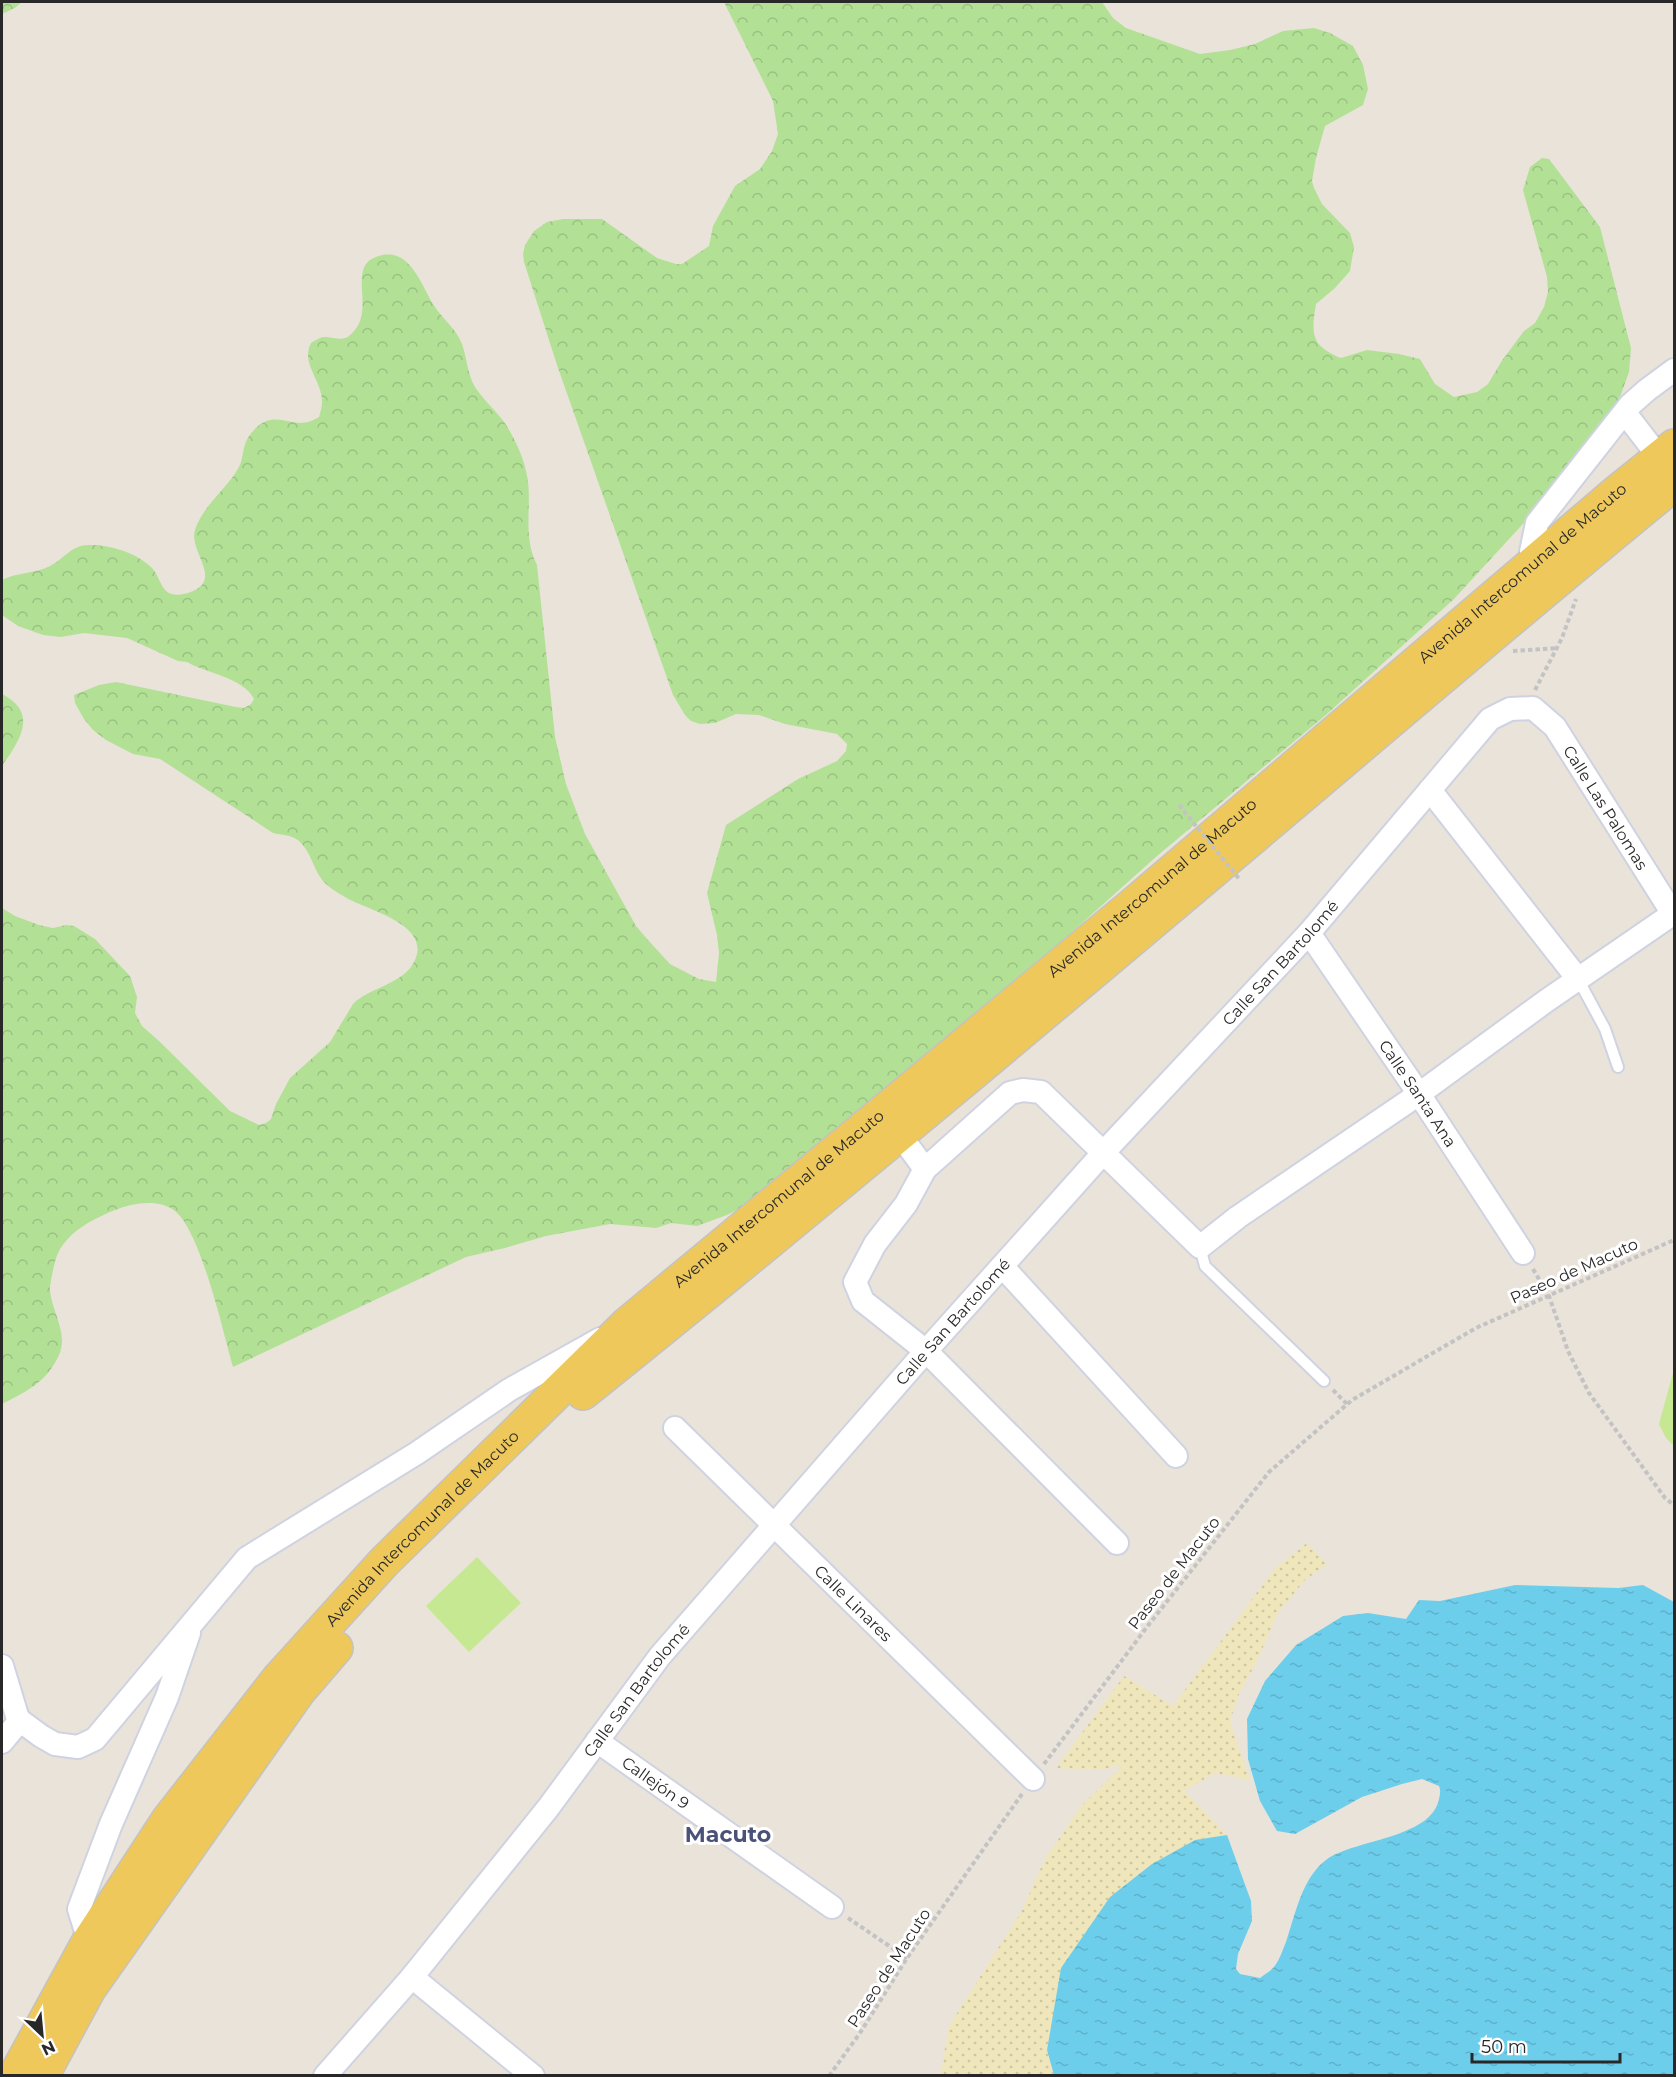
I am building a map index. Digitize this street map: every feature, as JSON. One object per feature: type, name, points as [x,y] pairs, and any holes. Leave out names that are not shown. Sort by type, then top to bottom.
[{"type":"main road","name":"Avenida Intercomunal de Macuto","points":[[15,2076],[89,1941],[168,1820],[279,1678],[384,1562],[627,1324],[1130,907],[1533,564],[1669,463]]},
{"type":"main road","name":"Avenida Intercomunal de Macuto","points":[[42,2076],[89,1989],[299,1691],[397,1577],[578,1397],[900,1135],[1468,656],[1669,463]]},
{"type":"street","points":[[1533,564],[1532,552],[1537,523],[1630,405],[1674,370]]},
{"type":"street","points":[[1625,413],[1669,463]]},
{"type":"street","name":"Calle San Bartolomé","points":[[326,2076],[412,1977],[548,1808],[660,1656],[926,1351],[1104,1152],[1309,933],[1490,719],[1510,709],[1529,708]]},
{"type":"street","name":"Calle Las Palomas","points":[[1529,708],[1555,727],[1674,913]]},
{"type":"street","points":[[1430,790],[1578,979]]},
{"type":"street","points":[[1117,1543],[926,1351],[863,1301],[855,1282],[876,1244],[906,1204],[925,1169],[1010,1093],[1023,1090],[1041,1092],[1200,1247],[1238,1217],[1419,1094],[1674,913]]},
{"type":"street","name":"Calle Santa Ana","points":[[1309,933],[1419,1094],[1523,1253]]},
{"type":"street","points":[[900,1135],[925,1169]]},
{"type":"street","points":[[1002,1266],[1176,1456]]},
{"type":"street","points":[[18,1719],[55,1744],[78,1748],[95,1738],[248,1558],[417,1453],[508,1390],[627,1324]]},
{"type":"street","name":"Calle Linares","points":[[675,1428],[1033,1779]]},
{"type":"street","points":[[89,1941],[79,1909],[111,1824],[167,1697],[193,1621]]},
{"type":"street","points":[[2,1666],[18,1719],[17,1724],[2,1742]]},
{"type":"street","name":"Callejón 9","points":[[597,1741],[832,1907]]},
{"type":"street","points":[[412,1977],[533,2076]]},
{"type":"lane","points":[[1578,979],[1605,1029],[1618,1067]]},
{"type":"lane","points":[[1200,1247],[1205,1266],[1324,1381]]},
{"type":"path","points":[[1529,708],[1562,638],[1578,592]]},
{"type":"path","points":[[1179,805],[1240,880]]},
{"type":"path","name":"Paseo de Macuto","points":[[829,2076],[860,2033],[907,1958],[1033,1779],[1150,1623],[1269,1472],[1352,1400],[1476,1328],[1674,1240]]},
{"type":"path","points":[[1523,1253],[1549,1296],[1568,1351],[1588,1393],[1674,1506]]},
{"type":"path","points":[[832,1907],[907,1958]]},
{"type":"green space","points":[[2,2],[22,2],[2,14]]},
{"type":"green space","points":[[724,2],[1102,2],[1113,18],[1126,28],[1200,54],[1255,44],[1283,31],[1314,28],[1330,33],[1353,46],[1363,65],[1368,89],[1363,105],[1325,126],[1316,158],[1312,181],[1314,188],[1322,204],[1350,233],[1354,247],[1350,271],[1316,304],[1314,331],[1319,344],[1341,358],[1367,350],[1420,359],[1435,384],[1454,397],[1477,392],[1488,384],[1501,362],[1524,331],[1535,323],[1544,307],[1548,292],[1547,277],[1523,190],[1530,167],[1542,158],[1549,159],[1600,227],[1631,348],[1629,372],[1616,408],[1565,478],[1454,599],[1327,714],[1157,856],[839,1141],[765,1196],[727,1215],[697,1226],[671,1223],[656,1228],[610,1224],[546,1236],[466,1257],[233,1367],[210,1284],[194,1239],[185,1222],[175,1211],[161,1204],[129,1205],[90,1222],[75,1232],[63,1245],[55,1260],[50,1289],[61,1330],[62,1347],[59,1355],[42,1379],[2,1404],[2,908],[15,916],[39,925],[53,928],[74,926],[95,939],[130,976],[137,997],[135,1013],[142,1026],[230,1111],[259,1125],[271,1119],[290,1078],[330,1042],[353,1004],[406,972],[413,964],[417,954],[417,943],[402,925],[354,902],[325,883],[299,841],[290,836],[273,833],[160,759],[133,754],[106,740],[84,719],[75,703],[74,695],[99,685],[116,682],[244,708],[254,699],[242,686],[127,638],[84,633],[61,637],[43,635],[18,626],[2,615],[2,580],[44,569],[77,547],[89,545],[114,548],[146,562],[156,573],[167,592],[172,594],[188,593],[199,588],[204,581],[205,574],[194,539],[199,521],[239,467],[247,440],[258,426],[270,420],[305,423],[319,417],[322,405],[321,395],[310,365],[308,351],[311,343],[318,339],[323,337],[346,338],[358,326],[362,316],[363,271],[367,263],[376,257],[388,255],[398,257],[413,270],[435,307],[460,339],[475,387],[513,436],[528,483],[530,541],[537,565],[555,737],[566,784],[585,834],[636,926],[670,964],[699,979],[716,982],[719,953],[707,893],[726,825],[798,779],[837,761],[846,751],[847,744],[837,734],[785,724],[759,715],[736,714],[715,723],[700,724],[691,721],[685,715],[673,695],[557,365],[524,262],[525,245],[534,231],[547,222],[563,219],[602,219],[657,258],[676,264],[682,264],[709,246],[713,226],[735,186],[760,169],[772,151],[778,134],[773,101]]},
{"type":"green space","points":[[2,694],[13,701],[20,710],[23,727],[20,737],[2,766]]},
{"type":"green space","points":[[1674,1369],[1674,1446],[1666,1438],[1659,1424]]},
{"type":"green space","points":[[477,1557],[521,1603],[469,1652],[426,1606]]},
{"type":"sand","points":[[1307,1543],[1327,1564],[1304,1581],[1278,1613],[1257,1661],[1239,1694],[1230,1721],[1250,1780],[1215,1773],[1184,1791],[1227,1835],[1195,1840],[1047,2050],[1054,2075],[940,2076],[949,2026],[1021,1912],[1045,1859],[1081,1806],[1124,1764],[1101,1770],[1056,1768],[1124,1676],[1173,1706],[1275,1568]]},
{"type":"water","points":[[1515,1585],[1618,1588],[1643,1585],[1674,1602],[1674,2075],[1054,2075],[1047,2050],[1061,1968],[1110,1897],[1152,1864],[1195,1840],[1227,1835],[1251,1901],[1252,1921],[1238,1954],[1236,1969],[1240,1974],[1260,1978],[1274,1967],[1278,1960],[1305,1887],[1326,1860],[1354,1847],[1407,1830],[1422,1822],[1433,1812],[1439,1799],[1440,1788],[1422,1779],[1362,1797],[1295,1834],[1277,1831],[1260,1801],[1248,1759],[1247,1719],[1265,1681],[1296,1645],[1343,1616],[1368,1613],[1406,1619],[1419,1600],[1440,1601]]},
{"type":"district","name":"Macuto","points":[[728,1834]]}]
